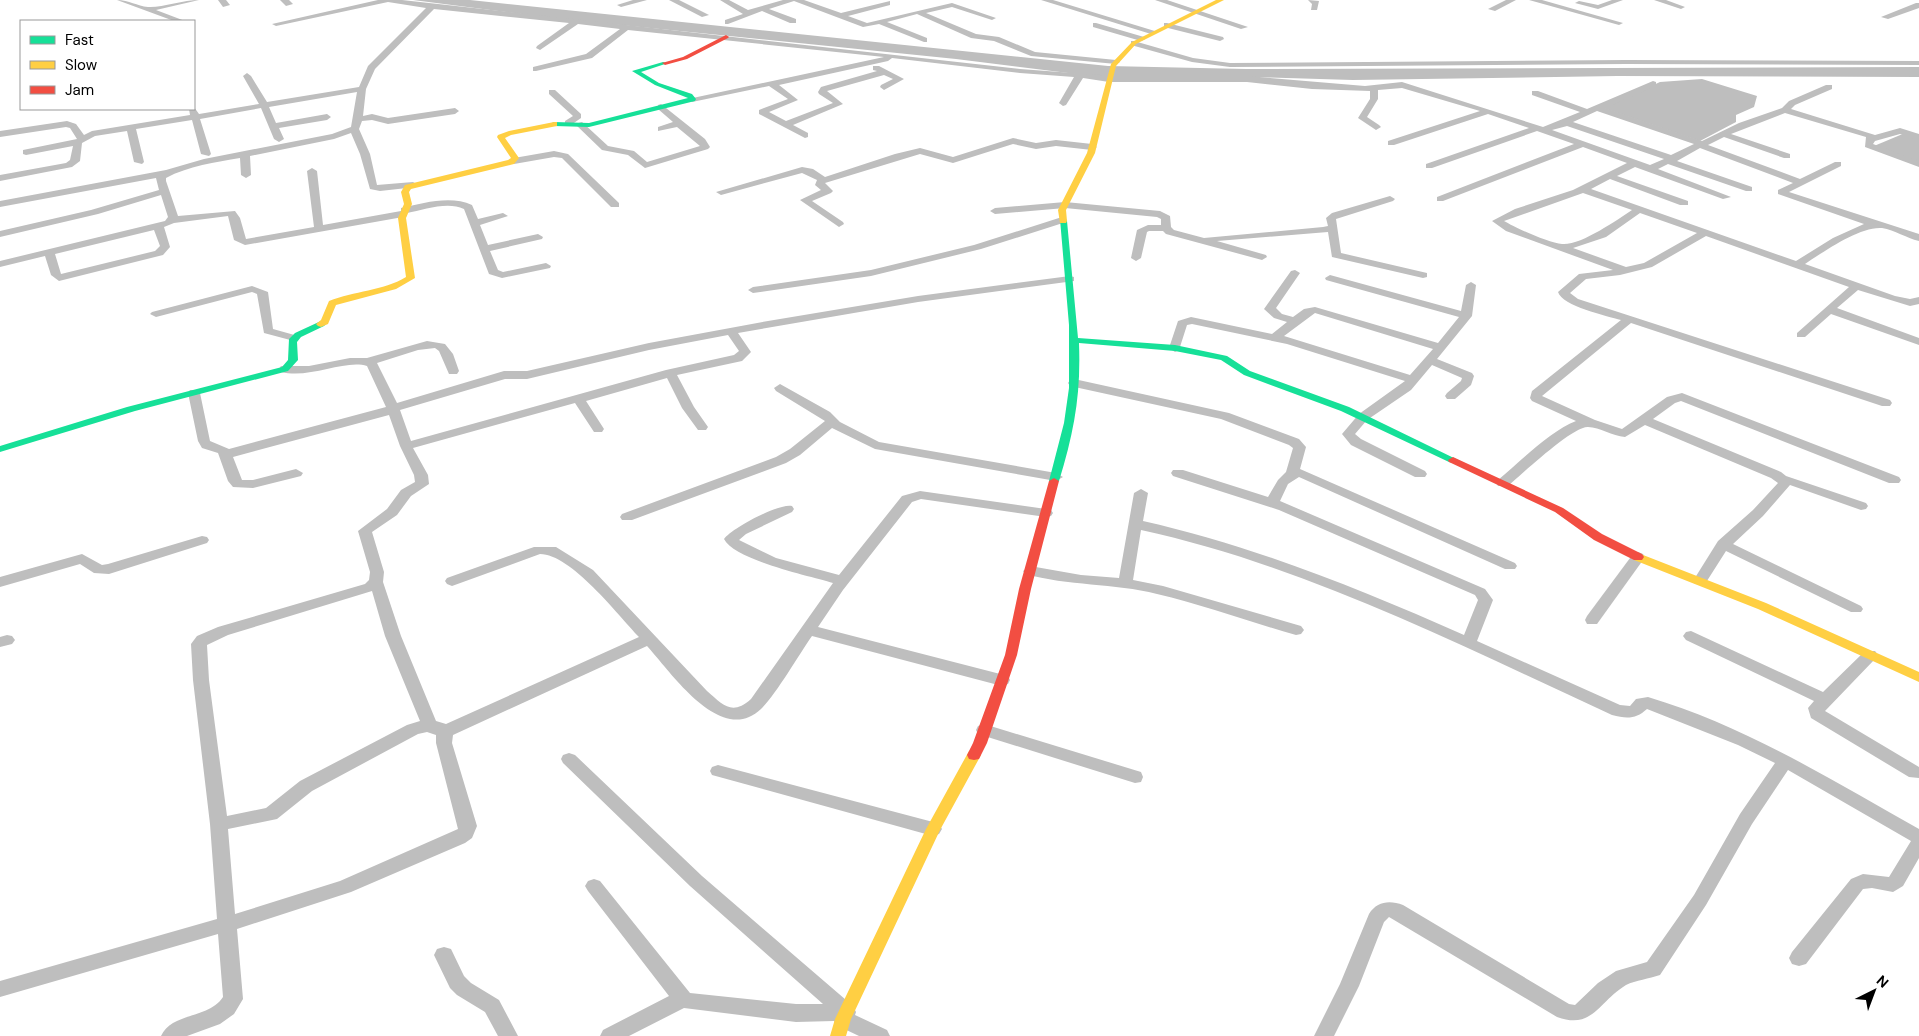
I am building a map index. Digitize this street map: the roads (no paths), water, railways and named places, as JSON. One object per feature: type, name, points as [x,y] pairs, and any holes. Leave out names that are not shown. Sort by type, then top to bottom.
[{"type":"street","points":[[121,0],[178,20]]},
{"type":"street","points":[[148,10],[195,0]]},
{"type":"street","points":[[276,24],[388,0],[901,56],[1020,71],[1080,75],[1111,71]]},
{"type":"street","points":[[621,5],[643,0]]},
{"type":"street","points":[[674,0],[705,15]]},
{"type":"street","points":[[724,0],[741,11],[754,12]]},
{"type":"street","points":[[728,22],[791,0]]},
{"type":"street","points":[[797,0],[866,25],[952,5],[992,18]]},
{"type":"street","points":[[1045,0],[1154,32]]},
{"type":"street","points":[[1159,0],[1244,27]]},
{"type":"street","points":[[1492,9],[1512,0]]},
{"type":"street","points":[[1533,0],[1619,22]]},
{"type":"street","points":[[1568,0],[1596,7],[1619,0]]},
{"type":"street","points":[[1658,0],[1680,7]]},
{"type":"street","points":[[842,1023],[933,829],[980,743],[1011,655],[1030,571],[1069,426],[1074,383],[1070,279],[1062,210],[1092,147],[1111,71],[1137,41],[1216,1]]},
{"type":"street","points":[[840,16],[887,3]]},
{"type":"street","points":[[429,4],[370,68],[362,89],[358,118],[354,129],[365,154],[373,187],[413,185],[476,172],[547,154],[565,156],[614,205]]},
{"type":"street","points":[[1885,17],[1919,5]]},
{"type":"street","points":[[763,10],[793,20]]},
{"type":"street","points":[[918,12],[974,36],[996,39],[1034,54],[1111,71],[1374,89],[1402,85],[1489,111],[1652,168],[1726,197]]},
{"type":"street","points":[[540,48],[576,22]]},
{"type":"street","points":[[880,22],[924,40]]},
{"type":"street","points":[[1088,23],[1199,62],[1247,66],[1455,66],[1626,62],[1919,63]]},
{"type":"street","points":[[1167,25],[1220,39]]},
{"type":"street","points":[[536,68],[589,56],[627,27]]},
{"type":"street","points":[[692,98],[690,95],[657,84],[635,71],[685,58],[726,37]]},
{"type":"street","points":[[514,161],[515,158],[500,140],[503,135],[573,124],[589,125],[692,98],[901,56]]},
{"type":"street","points":[[866,64],[900,81],[884,87]]},
{"type":"street","points":[[785,125],[840,104],[822,92],[824,89],[884,72]]},
{"type":"street","points":[[1063,103],[1080,75]]},
{"type":"street","points":[[247,76],[264,105],[279,139]]},
{"type":"street","points":[[775,82],[772,85],[794,100],[762,112],[805,135]]},
{"type":"street","points":[[1429,166],[1562,123],[1653,84]]},
{"type":"street","points":[[1652,168],[1724,134],[1785,110],[1798,100],[1829,87]]},
{"type":"street","points":[[26,152],[194,113],[264,105],[362,89]]},
{"type":"street","points":[[1374,89],[1374,99],[1362,118],[1376,127]]},
{"type":"street","points":[[552,92],[578,116],[573,124]]},
{"type":"street","points":[[1535,93],[1588,112]]},
{"type":"street","points":[[573,124],[605,148],[631,153],[644,164],[705,146],[702,141],[660,107]]},
{"type":"street","points":[[1597,108],[1800,182]]},
{"type":"street","points":[[1785,110],[1869,135],[1872,139]]},
{"type":"street","points":[[358,118],[388,121],[455,111]]},
{"type":"street","points":[[1391,143],[1489,111]]},
{"type":"street","points":[[194,113],[206,154]]},
{"type":"street","points":[[273,126],[327,117]]},
{"type":"street","points":[[661,128],[678,122]]},
{"type":"street","points":[[1562,123],[1749,189]]},
{"type":"street","points":[[0,134],[67,124],[73,126],[79,140],[75,161],[69,165],[0,178]]},
{"type":"street","points":[[131,128],[139,162]]},
{"type":"street","points":[[0,204],[168,173],[245,154],[334,136],[354,129]]},
{"type":"street","points":[[1919,137],[1900,132],[1872,139],[1868,143],[1872,147],[1919,164]]},
{"type":"street","points":[[1724,134],[1786,156]]},
{"type":"street","points":[[839,224],[805,200],[828,191],[819,183],[898,156],[920,151],[930,152],[953,160],[1013,141],[1036,146],[1056,143],[1092,147]]},
{"type":"street","points":[[1440,199],[1582,144]]},
{"type":"street","points":[[245,154],[246,175]]},
{"type":"street","points":[[1627,270],[1510,229],[1497,221],[1522,209],[1556,200],[1582,189],[1634,163]]},
{"type":"street","points":[[1838,164],[1781,192],[1919,238]]},
{"type":"street","points":[[721,192],[802,170],[810,171],[824,180]]},
{"type":"street","points":[[312,171],[317,222],[320,229]]},
{"type":"street","points":[[168,173],[161,177],[162,192],[173,220]]},
{"type":"street","points":[[1609,176],[1684,203]]},
{"type":"street","points":[[156,314],[244,291],[259,290],[262,292],[268,331],[294,338],[325,322],[329,318],[330,306],[337,300],[398,286],[412,278],[404,212],[408,204],[406,189],[413,185]]},
{"type":"street","points":[[1582,189],[1903,302],[1919,300]]},
{"type":"street","points":[[0,234],[94,212],[162,192]]},
{"type":"street","points":[[1390,199],[1331,218],[1336,255],[1423,275]]},
{"type":"street","points":[[0,264],[158,226],[173,220],[230,213],[235,218],[239,240],[245,242],[458,203],[468,206],[489,265],[497,275],[512,274],[546,266]]},
{"type":"street","points":[[995,211],[1065,205],[1160,214],[1166,218],[1166,228]]},
{"type":"street","points":[[1564,248],[1602,235],[1638,210]]},
{"type":"street","points":[[474,223],[503,216]]},
{"type":"street","points":[[753,290],[871,273],[977,247],[1062,220]]},
{"type":"street","points":[[1797,265],[1863,228],[1876,224]]},
{"type":"street","points":[[49,252],[56,275],[59,278],[73,276],[159,253],[165,247],[158,226]]},
{"type":"street","points":[[1904,232],[1919,226]]},
{"type":"street","points":[[1197,240],[1325,230],[1333,227]]},
{"type":"street","points":[[1136,258],[1142,230],[1148,228],[1166,228],[1170,232],[1262,257]]},
{"type":"street","points":[[1704,233],[1656,262],[1627,270],[1582,276],[1564,292],[1567,299],[1886,403]]},
{"type":"street","points":[[484,249],[538,237]]},
{"type":"street","points":[[1294,321],[1278,316],[1270,309],[1295,273]]},
{"type":"street","points":[[1330,278],[1466,316]]},
{"type":"street","points":[[227,454],[388,411],[504,375],[533,374],[666,343],[937,295],[1070,279]]},
{"type":"street","points":[[1420,474],[1350,438],[1349,431],[1363,417],[1392,399],[1413,380],[1430,360],[1466,316],[1471,285]]},
{"type":"street","points":[[1801,335],[1856,286]]},
{"type":"street","points":[[1274,339],[1308,311],[1316,310],[1440,347]]},
{"type":"street","points":[[1831,310],[1919,342]]},
{"type":"street","points":[[1175,348],[1182,324],[1186,320],[1324,351],[1413,380]]},
{"type":"street","points":[[1628,320],[1536,394],[1536,398],[1613,432],[1625,433],[1671,400],[1682,397],[1894,480]]},
{"type":"street","points":[[406,446],[670,373],[743,355],[745,352],[732,332]]},
{"type":"street","points":[[285,369],[293,360],[292,341],[294,338]]},
{"type":"street","points":[[1073,340],[1175,348],[1224,358],[1247,374],[1363,417],[1559,510],[1598,537],[1638,557],[1771,610],[1919,677]]},
{"type":"street","points":[[0,449],[131,409],[285,369],[309,370],[356,362],[368,362],[423,346],[437,345],[443,348],[453,371]]},
{"type":"street","points":[[1430,360],[1468,376],[1467,382],[1451,396]]},
{"type":"street","points":[[0,989],[227,924],[346,887],[459,838],[466,833],[468,826],[456,789],[445,734],[430,725],[393,636],[376,582],[378,572],[365,530],[392,512],[406,493],[422,484],[376,369],[368,362]]},
{"type":"street","points":[[670,373],[688,408],[702,427]]},
{"type":"street","points":[[1074,383],[1186,405],[1225,416],[1294,442],[1300,447],[1293,472],[1287,476],[1272,502]]},
{"type":"street","points":[[780,388],[815,408],[845,431],[882,446],[1056,478]]},
{"type":"street","points":[[194,393],[204,441],[207,445],[224,451],[227,454],[234,481],[238,484],[253,484],[296,473]]},
{"type":"street","points":[[578,398],[598,429]]},
{"type":"street","points":[[1644,420],[1776,475],[1785,482]]},
{"type":"street","points":[[628,517],[780,460],[795,452],[832,421]]},
{"type":"street","points":[[1503,484],[1576,424],[1593,424]]},
{"type":"street","points":[[1293,472],[1311,476],[1510,566]]},
{"type":"street","points":[[1178,473],[1272,502],[1480,592],[1486,600],[1468,642]]},
{"type":"street","points":[[1700,581],[1711,559],[1723,544],[1758,513],[1785,482],[1794,481],[1861,506]]},
{"type":"street","points":[[1126,583],[1141,493]]},
{"type":"street","points":[[452,581],[540,550],[551,550],[588,573],[712,705],[729,713],[739,715],[745,714],[757,703],[843,581],[901,505],[912,496],[927,496],[1046,512]]},
{"type":"street","points":[[787,509],[741,531],[731,539],[733,543],[772,561],[843,581]]},
{"type":"street","points":[[1135,524],[1188,535],[1274,562],[1468,642],[1618,711],[1634,712],[1642,703],[1648,703],[1744,741],[1786,761],[1919,837]]},
{"type":"street","points":[[0,582],[82,559],[99,570],[109,569],[202,540]]},
{"type":"street","points":[[1723,544],[1856,610]]},
{"type":"street","points":[[1592,620],[1638,557]]},
{"type":"street","points":[[1030,571],[1081,580],[1126,583],[1166,591],[1296,630]]},
{"type":"street","points":[[169,1034],[218,1016],[228,1009],[233,999],[219,824],[201,680],[199,644],[202,640],[224,631],[370,586],[376,582]]},
{"type":"street","points":[[808,630],[1002,680]]},
{"type":"street","points":[[1691,636],[1824,699]]},
{"type":"street","points":[[445,734],[648,638]]},
{"type":"street","points":[[1870,655],[1824,699],[1816,708],[1817,714],[1822,719],[1915,773]]},
{"type":"street","points":[[219,824],[271,814],[306,786],[397,736],[430,725]]},
{"type":"street","points":[[984,730],[1135,777]]},
{"type":"street","points":[[569,760],[842,1023]]},
{"type":"street","points":[[1324,1036],[1380,912],[1388,908],[1396,910],[1564,1011],[1574,1014],[1582,1012],[1605,989],[1628,975],[1647,972],[1658,963],[1700,900],[1746,819],[1786,761]]},
{"type":"street","points":[[718,771],[933,829]]},
{"type":"street","points":[[1799,958],[1857,884],[1863,881],[1893,885],[1919,843]]},
{"type":"street","points":[[594,886],[683,999],[692,1002],[796,1013],[842,1023],[880,1036]]},
{"type":"street","points":[[444,955],[457,982],[464,989],[492,1006],[508,1036]]},
{"type":"street","points":[[610,1036],[683,999]]}]
